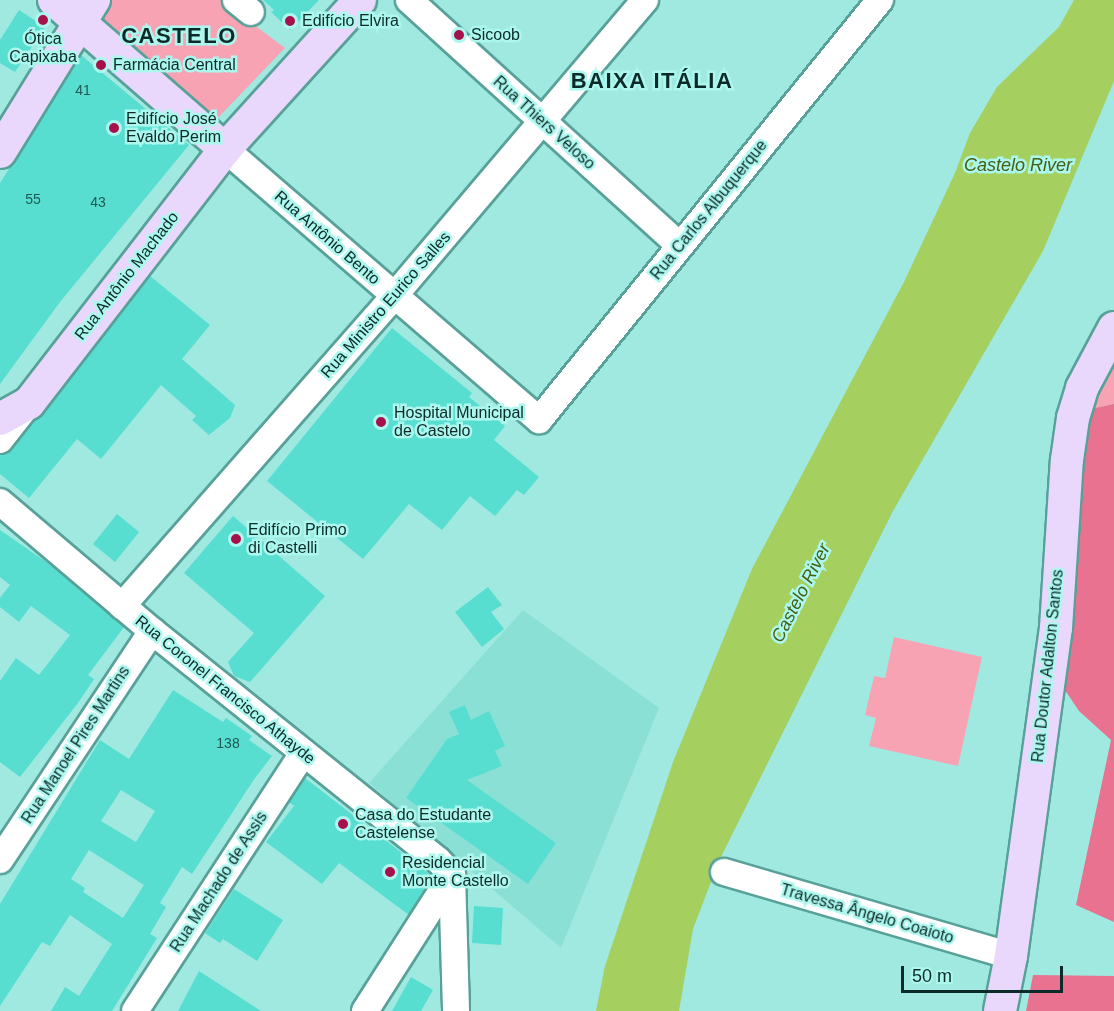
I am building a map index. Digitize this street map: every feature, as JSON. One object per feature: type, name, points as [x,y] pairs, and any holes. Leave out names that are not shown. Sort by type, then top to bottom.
[{"type":"main road","points":[[54,0],[87,10],[225,148]]},
{"type":"main road","name":"Rua Antônio Machado","points":[[0,419],[29,403],[225,148],[360,0]]},
{"type":"main road","points":[[0,152],[87,10]]},
{"type":"main road","name":"Rua Doutor Adalton Santos","points":[[1000,1011],[1011,956],[1056,628],[1072,418],[1083,388],[1114,328]]},
{"type":"street","name":"Rua Thiers Veloso","points":[[409,0],[680,246]]},
{"type":"street","name":"Rua Ministro Eurico Salles","points":[[122,606],[394,296],[645,0]]},
{"type":"street","name":"Rua Carlos Albuquerque","points":[[539,420],[880,0]]},
{"type":"street","name":"Rua Antônio Bento","points":[[225,148],[539,420]]},
{"type":"street","name":"Rua Antônio Machado","points":[[0,440],[29,403]]},
{"type":"street","name":"Rua Coronel Francisco Athayde","points":[[0,502],[152,631],[438,860],[452,874]]},
{"type":"street","name":"Rua Manoel Pires Martins","points":[[0,860],[152,631]]},
{"type":"street","name":"Rua Machado de Assis","points":[[135,1011],[303,753]]},
{"type":"street","name":"Travessa Ângelo Coaioto","points":[[724,872],[1011,956]]},
{"type":"street","points":[[365,1011],[452,874]]},
{"type":"street","points":[[452,874],[456,1011]]},
{"type":"shaded area","points":[[110,0],[221,0],[285,48],[214,122],[99,17]]},
{"type":"shaded area","points":[[1114,336],[1114,404],[1086,410]]},
{"type":"shaded area","points":[[1114,404],[1114,922],[1076,905],[1111,740],[1079,711],[1065,690],[1075,605],[1078,555],[1074,522],[1086,410]]},
{"type":"shaded area","points":[[523,610],[659,708],[561,948],[369,783]]},
{"type":"shaded area","points":[[894,637],[982,657],[958,766],[869,746],[876,718],[865,715],[874,676],[885,678]]},
{"type":"shaded area","points":[[1033,975],[1114,976],[1114,1011],[1026,1011]]},
{"type":"water","name":"Castelo River","points":[[1074,0],[1114,0],[1114,81],[1043,251],[893,511],[719,861],[693,929],[679,1011],[596,1011],[605,966],[673,762],[752,569],[904,282],[955,173],[970,133],[997,87],[1059,27]]},
{"type":"building","name":"Edifício Elvira","points":[[263,0],[319,0],[290,30],[271,12],[274,10]]},
{"type":"building","points":[[19,10],[45,27],[15,72],[0,63],[0,40]]},
{"type":"building","points":[[81,55],[189,145],[60,302],[0,384],[0,183]]},
{"type":"building","points":[[150,276],[210,325],[182,359],[235,405],[230,418],[209,435],[192,420],[196,416],[161,385],[101,459],[77,439],[29,498],[0,474],[0,455],[11,450],[34,421],[43,414]]},
{"type":"building","name":"Hospital Municipal de Castelo","points":[[392,328],[472,393],[469,397],[505,426],[494,440],[539,477],[524,495],[517,490],[495,516],[470,496],[442,530],[409,504],[363,559],[267,481]]},
{"type":"building","points":[[117,514],[139,532],[115,562],[93,544]]},
{"type":"building","points":[[233,516],[325,596],[250,682],[234,676],[228,662],[254,633],[184,573]]},
{"type":"building","points":[[0,530],[55,568],[124,627],[88,675],[94,679],[78,703],[20,777],[0,762],[0,681],[16,658],[39,675],[70,635],[31,606],[19,622],[0,607],[0,598],[10,585],[0,577]]},
{"type":"building","points":[[488,587],[502,605],[491,612],[504,629],[482,647],[455,612]]},
{"type":"building","points":[[173,690],[223,722],[226,718],[252,736],[249,740],[272,756],[192,874],[182,867],[160,903],[166,907],[150,934],[157,938],[112,1011],[51,1011],[65,987],[79,996],[112,944],[70,915],[50,946],[42,942],[0,1006],[0,904],[100,740],[129,759]],"holes":[[[121,790],[155,811],[136,842],[101,821]],[[89,850],[144,885],[123,918],[83,892],[85,888],[71,879]]]},
{"type":"building","points":[[465,705],[471,720],[489,711],[505,746],[495,751],[502,766],[467,780],[556,843],[528,884],[406,798],[447,739],[459,734],[449,712]]},
{"type":"building","points":[[305,778],[433,877],[409,915],[339,863],[322,884],[266,842],[294,806],[289,802]]},
{"type":"building","points":[[234,889],[283,920],[257,961],[223,939],[220,943],[205,933]]},
{"type":"building","points":[[474,906],[503,908],[501,945],[472,943]]},
{"type":"building","points":[[199,971],[261,1011],[178,1011]]},
{"type":"building","points":[[411,977],[433,990],[421,1011],[392,1011]]},
{"type":"place","name":"Ótica Capixaba","points":[[43,20]]},
{"type":"place","name":"Edifício Elvira","points":[[290,21]]},
{"type":"place","name":"Sicoob","points":[[459,35]]},
{"type":"place","name":"Farmácia Central","points":[[101,65]]},
{"type":"place","name":"Edifício José Evaldo Perim","points":[[114,128]]},
{"type":"place","name":"Hospital Municipal de Castelo","points":[[381,422]]},
{"type":"place","name":"Edifício Primo di Castelli","points":[[236,539]]},
{"type":"place","name":"Casa do Estudante Castelense","points":[[343,824]]},
{"type":"place","name":"Residencial Monte Castello","points":[[390,872]]},
{"type":"district","name":"CASTELO","points":[[179,36]]},
{"type":"district","name":"BAIXA ITÁLIA","points":[[652,81]]}]
